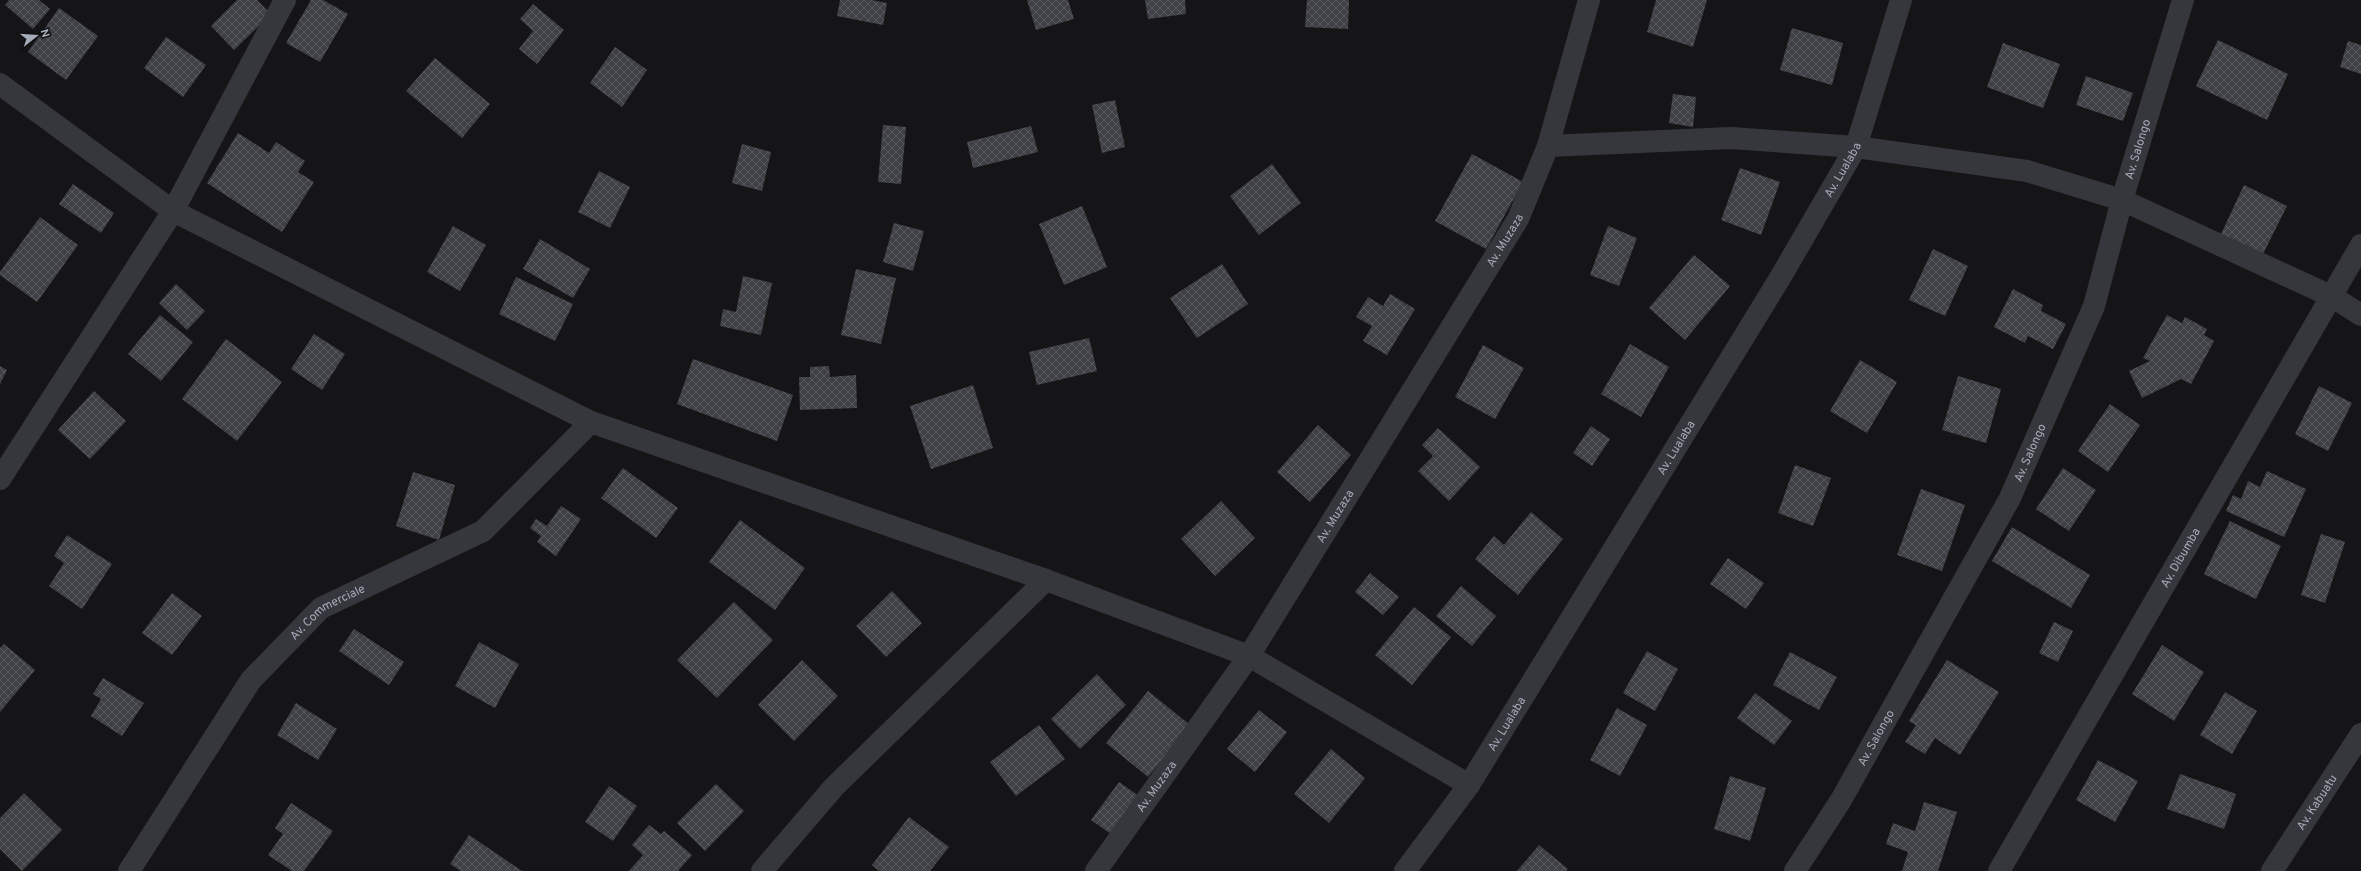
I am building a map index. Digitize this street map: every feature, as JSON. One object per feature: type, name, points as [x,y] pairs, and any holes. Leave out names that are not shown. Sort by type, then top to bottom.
[{"type":"street","points":[[0,479],[173,211],[285,0]]},
{"type":"street","name":"Av. Muzaza","points":[[1096,871],[1249,656],[1518,219],[1548,146],[1589,0]]},
{"type":"street","name":"Av. Lualaba","points":[[1404,871],[1469,785],[1776,285],[1856,147],[1902,0]]},
{"type":"street","name":"Av. Salongo","points":[[1795,871],[1841,800],[2010,498],[2094,306],[2122,200],[2183,0]]},
{"type":"street","points":[[0,84],[173,211],[591,422],[1046,580],[1249,656],[1469,785]]},
{"type":"street","points":[[1548,146],[1731,138],[1856,147],[2027,171],[2122,200],[2333,297],[2361,315]]},
{"type":"street","name":"Av. Dibumba","points":[[1999,871],[2333,297],[2361,245]]},
{"type":"street","name":"Av. Commerciale","points":[[129,871],[251,680],[321,608],[483,531],[591,422]]},
{"type":"street","points":[[762,871],[834,787],[1046,580]]},
{"type":"street","name":"Av. Kabuatu","points":[[2272,871],[2361,734]]},
{"type":"building","points":[[9,0],[39,0],[50,9],[33,29],[5,5]]},
{"type":"building","points":[[237,0],[257,0],[271,14],[234,50],[211,26]]},
{"type":"building","points":[[311,0],[323,0],[348,14],[320,62],[286,43]]},
{"type":"building","points":[[840,0],[871,0],[887,3],[883,25],[837,16]]},
{"type":"building","points":[[1027,0],[1068,0],[1074,19],[1036,30]]},
{"type":"building","points":[[1145,0],[1185,0],[1186,14],[1148,19]]},
{"type":"building","points":[[1307,0],[1349,0],[1348,29],[1305,27]]},
{"type":"building","points":[[1656,0],[1707,0],[1693,47],[1647,32]]},
{"type":"building","points":[[533,4],[564,30],[537,64],[519,49],[533,31],[520,19]]},
{"type":"building","points":[[59,8],[98,36],[66,80],[28,52]]},
{"type":"building","points":[[1792,28],[1843,43],[1832,85],[1780,70]]},
{"type":"building","points":[[166,37],[206,65],[183,97],[144,68]]},
{"type":"building","points":[[2218,40],[2288,74],[2267,120],[2196,86]]},
{"type":"building","points":[[2348,41],[2361,45],[2361,74],[2340,67]]},
{"type":"building","points":[[2003,43],[2060,64],[2043,108],[1987,87]]},
{"type":"building","points":[[615,47],[647,70],[622,107],[590,83]]},
{"type":"building","points":[[435,58],[490,104],[462,138],[406,91]]},
{"type":"building","points":[[2086,76],[2133,93],[2123,121],[2076,105]]},
{"type":"building","points":[[1673,94],[1696,97],[1693,127],[1669,123]]},
{"type":"building","points":[[1115,100],[1125,147],[1102,153],[1092,105]]},
{"type":"building","points":[[883,125],[906,127],[901,184],[878,182]]},
{"type":"building","points":[[1031,126],[1038,152],[973,168],[967,142]]},
{"type":"building","points":[[238,133],[269,153],[276,142],[305,161],[298,172],[314,182],[282,232],[207,183]]},
{"type":"building","points":[[742,144],[771,152],[762,191],[732,183]]},
{"type":"building","points":[[1472,154],[1523,182],[1486,249],[1435,221]]},
{"type":"building","points":[[1272,164],[1301,203],[1259,235],[1230,196]]},
{"type":"building","points":[[1740,168],[1780,182],[1761,235],[1721,220]]},
{"type":"building","points":[[599,171],[630,187],[610,228],[578,212]]},
{"type":"building","points":[[73,184],[114,213],[101,233],[59,204]]},
{"type":"building","points":[[2244,185],[2287,206],[2263,254],[2221,234]]},
{"type":"building","points":[[1082,206],[1107,267],[1064,285],[1039,224]]},
{"type":"building","points":[[40,217],[78,245],[37,302],[0,275],[0,272]]},
{"type":"building","points":[[894,223],[924,231],[913,271],[883,262]]},
{"type":"building","points":[[453,226],[486,245],[460,291],[427,272]]},
{"type":"building","points":[[1608,226],[1637,238],[1619,286],[1590,275]]},
{"type":"building","points":[[540,239],[590,269],[573,298],[523,269]]},
{"type":"building","points":[[1933,249],[1968,266],[1945,316],[1909,300]]},
{"type":"building","points":[[1694,255],[1730,286],[1685,340],[1649,308]]},
{"type":"building","points":[[1222,264],[1248,304],[1197,338],[1170,298]]},
{"type":"building","points":[[856,269],[896,278],[881,344],[841,335]]},
{"type":"building","points":[[743,276],[772,283],[761,335],[720,326],[723,309],[736,312]]},
{"type":"building","points":[[516,277],[573,304],[555,341],[499,314]]},
{"type":"building","points":[[176,284],[205,311],[187,330],[159,303]]},
{"type":"building","points":[[2013,289],[2043,305],[2041,311],[2066,324],[2053,349],[2028,336],[2025,343],[1994,327]]},
{"type":"building","points":[[1390,294],[1415,309],[1387,355],[1363,341],[1372,326],[1356,317],[1368,297],[1383,306]]},
{"type":"building","points":[[160,315],[193,342],[161,381],[128,354]]},
{"type":"building","points":[[2167,315],[2182,323],[2185,317],[2207,329],[2204,335],[2214,341],[2191,384],[2181,379],[2142,398],[2129,371],[2150,361],[2143,358]]},
{"type":"building","points":[[314,334],[345,354],[322,390],[291,369]]},
{"type":"building","points":[[1089,338],[1097,371],[1037,385],[1029,352]]},
{"type":"building","points":[[226,339],[282,382],[237,441],[182,399]]},
{"type":"building","points":[[1630,344],[1669,367],[1641,417],[1601,394]]},
{"type":"building","points":[[1483,345],[1524,368],[1495,419],[1455,397]]},
{"type":"building","points":[[693,359],[793,395],[777,441],[677,404]]},
{"type":"building","points":[[1860,360],[1897,382],[1867,433],[1830,411]]},
{"type":"building","points":[[0,366],[7,370],[0,384]]},
{"type":"building","points":[[829,366],[830,377],[856,375],[857,408],[800,410],[799,377],[810,377],[810,367]]},
{"type":"building","points":[[1958,376],[2001,389],[1986,443],[1942,430]]},
{"type":"building","points":[[973,385],[993,448],[931,469],[910,406]]},
{"type":"building","points":[[2319,386],[2352,403],[2328,451],[2295,434]]},
{"type":"building","points":[[94,391],[126,421],[90,459],[58,430]]},
{"type":"building","points":[[2110,404],[2140,425],[2108,472],[2078,451]]},
{"type":"building","points":[[1318,425],[1351,455],[1310,502],[1277,472]]},
{"type":"building","points":[[1591,426],[1610,439],[1592,466],[1573,453]]},
{"type":"building","points":[[1438,428],[1480,467],[1449,501],[1418,471],[1433,456],[1422,445]]},
{"type":"building","points":[[1795,465],[1831,478],[1813,526],[1778,513]]},
{"type":"building","points":[[623,468],[678,508],[656,538],[601,498]]},
{"type":"building","points":[[2063,468],[2096,490],[2069,531],[2036,509]]},
{"type":"building","points":[[2267,471],[2306,489],[2284,537],[2226,511],[2233,495],[2241,499],[2248,481],[2260,487]]},
{"type":"building","points":[[413,472],[455,485],[439,540],[396,526]]},
{"type":"building","points":[[1921,489],[1965,505],[1942,571],[1897,555]]},
{"type":"building","points":[[1221,501],[1255,538],[1215,576],[1181,539]]},
{"type":"building","points":[[561,506],[581,519],[556,556],[537,542],[541,536],[530,528],[536,519],[547,526]]},
{"type":"building","points":[[1531,512],[1563,539],[1518,595],[1475,559],[1494,536],[1504,545]]},
{"type":"building","points":[[740,520],[805,568],[775,610],[709,562]]},
{"type":"building","points":[[2230,521],[2281,546],[2256,599],[2204,574]]},
{"type":"building","points":[[2012,527],[2090,575],[2071,608],[1992,561]]},
{"type":"building","points":[[2321,534],[2345,542],[2325,603],[2301,595]]},
{"type":"building","points":[[67,535],[112,564],[82,609],[49,586],[64,563],[54,556]]},
{"type":"building","points":[[1728,558],[1764,583],[1746,609],[1710,584]]},
{"type":"building","points":[[1370,573],[1399,597],[1383,615],[1355,592]]},
{"type":"building","points":[[1461,586],[1496,616],[1472,646],[1436,616]]},
{"type":"building","points":[[892,591],[922,623],[886,657],[856,626]]},
{"type":"building","points":[[172,593],[202,616],[172,655],[142,633]]},
{"type":"building","points":[[734,602],[773,640],[717,698],[677,660]]},
{"type":"building","points":[[1414,607],[1451,637],[1412,685],[1375,655]]},
{"type":"building","points":[[2054,622],[2073,631],[2058,662],[2039,653]]},
{"type":"building","points":[[354,629],[404,662],[389,685],[339,651]]},
{"type":"building","points":[[479,642],[519,664],[495,708],[455,686]]},
{"type":"building","points":[[4,644],[35,670],[0,712],[0,648]]},
{"type":"building","points":[[2162,645],[2204,672],[2174,721],[2132,694]]},
{"type":"building","points":[[1647,651],[1678,669],[1655,711],[1623,693]]},
{"type":"building","points":[[1790,652],[1837,677],[1819,710],[1773,685]]},
{"type":"building","points":[[802,660],[838,696],[794,741],[758,705]]},
{"type":"building","points":[[1947,660],[1999,692],[1960,755],[1935,738],[1925,754],[1905,742],[1916,725],[1909,721]]},
{"type":"building","points":[[1097,674],[1126,705],[1080,749],[1051,719]]},
{"type":"building","points":[[103,678],[144,703],[122,736],[91,716],[101,699],[93,694]]},
{"type":"building","points":[[1148,691],[1190,725],[1148,777],[1106,743]]},
{"type":"building","points":[[2225,692],[2257,711],[2232,754],[2200,735]]},
{"type":"building","points":[[1755,693],[1792,721],[1774,745],[1737,718]]},
{"type":"building","points":[[296,703],[337,729],[318,760],[277,735]]},
{"type":"building","points":[[1617,708],[1647,725],[1620,776],[1590,760]]},
{"type":"building","points":[[1259,710],[1287,732],[1255,772],[1227,749]]},
{"type":"building","points":[[1039,725],[1065,759],[1016,796],[990,762]]},
{"type":"building","points":[[1331,749],[1365,778],[1329,823],[1294,794]]},
{"type":"building","points":[[2098,760],[2138,781],[2115,822],[2076,800]]},
{"type":"building","points":[[2180,774],[2236,794],[2224,829],[2167,809]]},
{"type":"building","points":[[1730,776],[1766,788],[1750,841],[1714,829]]},
{"type":"building","points":[[1119,782],[1139,796],[1111,834],[1091,820]]},
{"type":"building","points":[[716,784],[744,811],[705,851],[677,823]]},
{"type":"building","points":[[609,786],[637,806],[613,841],[585,822]]},
{"type":"building","points":[[24,793],[62,830],[22,871],[0,849],[0,818]]},
{"type":"building","points":[[1924,802],[1957,812],[1938,871],[1902,871],[1908,852],[1886,844],[1893,823],[1915,831]]},
{"type":"building","points":[[291,803],[333,831],[304,871],[292,871],[268,855],[283,834],[275,828]]},
{"type":"building","points":[[909,817],[949,847],[930,871],[879,871],[872,865]]},
{"type":"building","points":[[649,825],[661,834],[664,831],[692,855],[678,871],[629,871],[643,855],[632,845]]},
{"type":"building","points":[[469,835],[522,871],[461,871],[450,864]]},
{"type":"building","points":[[1539,845],[1568,869],[1566,871],[1517,871]]}]
